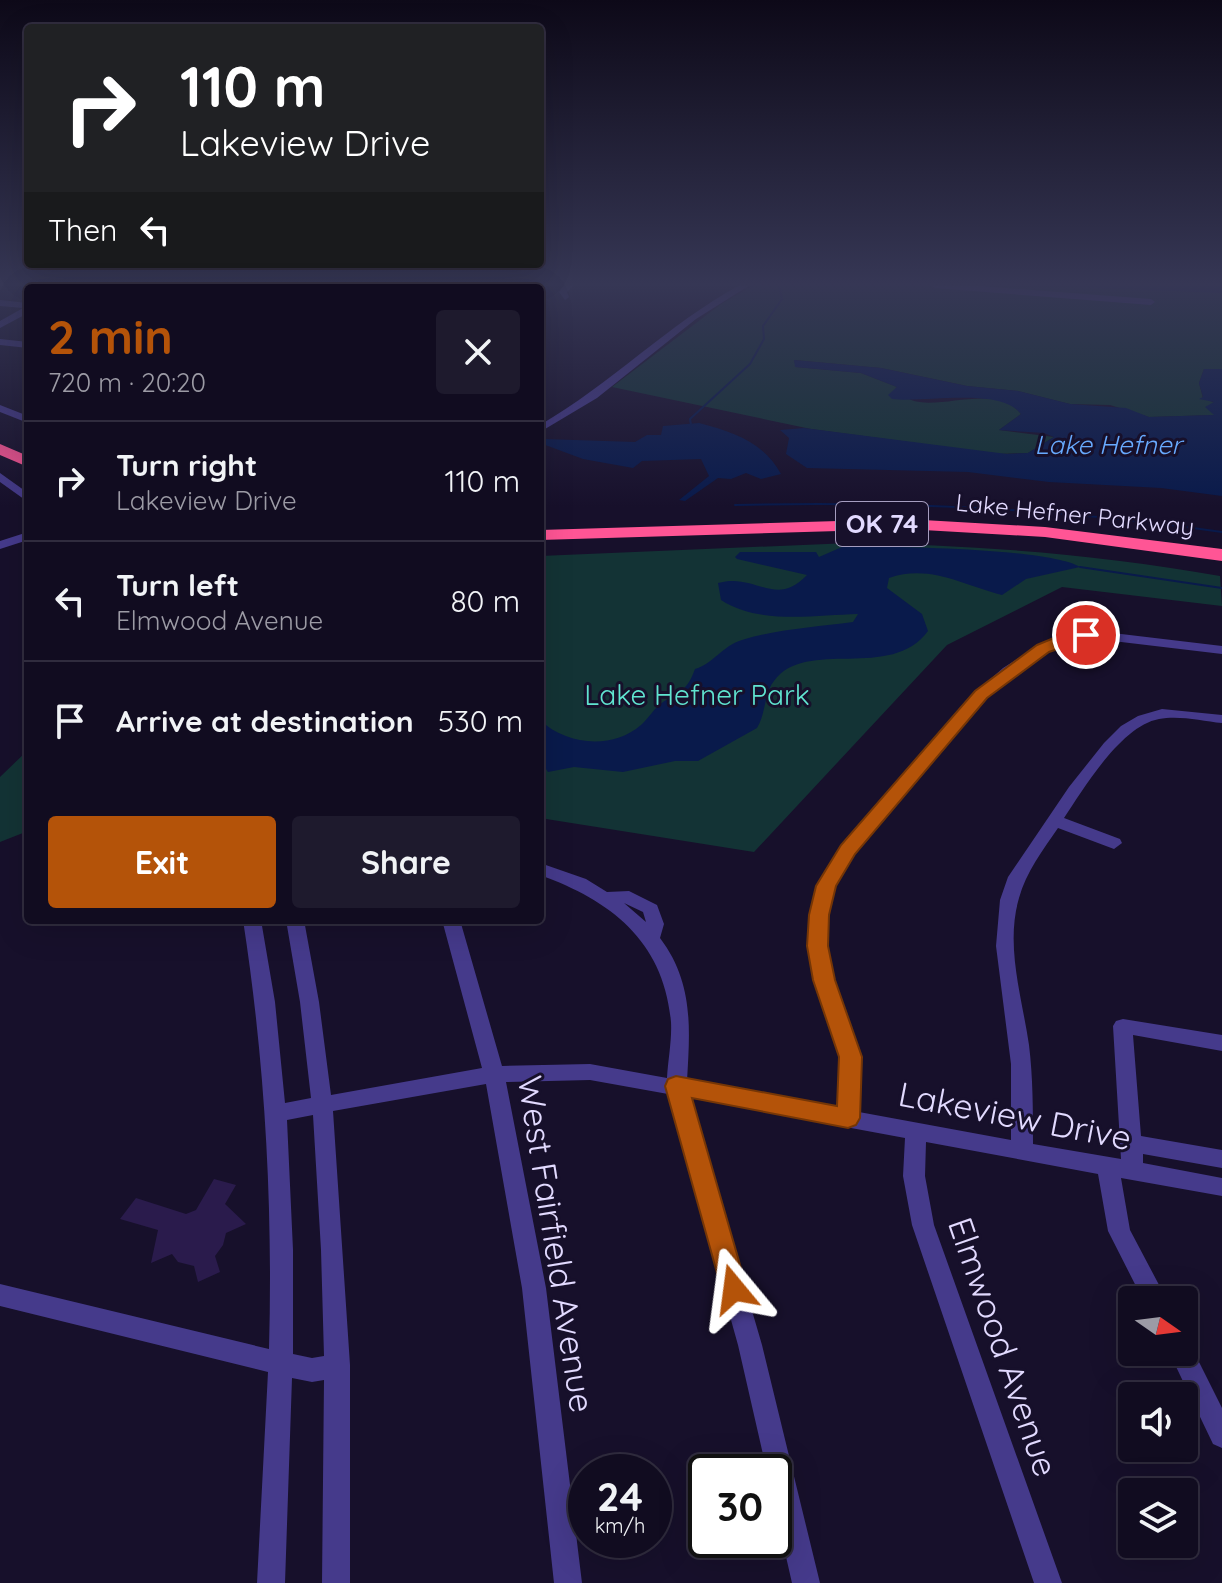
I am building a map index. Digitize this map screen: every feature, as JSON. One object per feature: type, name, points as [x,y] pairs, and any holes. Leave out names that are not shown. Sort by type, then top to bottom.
[{"type":"highway","points":[[0,434],[24,445]]},
{"type":"highway","points":[[0,449],[24,460]]},
{"type":"highway","name":"Lake Hefner Parkway","points":[[544,524],[903,513],[1042,520],[1222,544]]},
{"type":"highway","name":"Lake Hefner Parkway","points":[[544,535],[906,524],[1045,532],[1222,555]]},
{"type":"street","points":[[544,427],[589,399],[641,359]]},
{"type":"street","points":[[0,408],[24,418]]},
{"type":"street","points":[[0,476],[24,496]]},
{"type":"street","points":[[0,545],[24,537]]},
{"type":"street","points":[[848,1118],[851,1057],[822,972],[817,930],[826,886],[848,850],[981,695],[1043,649],[1067,638],[1096,635],[1222,650]]},
{"type":"street","points":[[1022,1151],[1021,1063],[1005,954],[1005,914],[1017,877],[1112,745],[1143,719],[1166,713],[1222,719]]},
{"type":"street","points":[[1056,821],[1114,843]]},
{"type":"street","points":[[544,870],[580,883],[628,914],[651,938],[665,960],[679,1000],[681,1042],[676,1086],[750,1345],[806,1583]]},
{"type":"street","points":[[253,924],[266,1006],[282,1226],[283,1364],[271,1583]]},
{"type":"street","points":[[296,924],[323,1105],[338,1365],[336,1583]]},
{"type":"street","name":"West Fairfield Avenue","points":[[452,924],[494,1074],[534,1288],[568,1583]]},
{"type":"street","points":[[1133,1171],[1123,1026],[1222,1043]]},
{"type":"street","name":"Lakeview Drive","points":[[276,1113],[494,1074],[576,1071],[676,1086],[1222,1187]]},
{"type":"street","name":"Elmwood Avenue","points":[[916,1130],[914,1176],[923,1225],[1048,1583]]},
{"type":"street","points":[[1131,1143],[1222,1159]]},
{"type":"street","points":[[1108,1166],[1119,1231],[1148,1286]]},
{"type":"street","points":[[0,1295],[283,1364],[312,1370],[338,1365]]},
{"type":"street","points":[[1188,1366],[1222,1435]]},
{"type":"green space","points":[[649,359],[1222,359],[1222,369],[1204,369],[1199,383],[1203,398],[1215,403],[1216,415],[1149,417],[1110,405],[1070,404],[1018,391],[967,386],[881,368],[794,360],[796,367],[861,373],[897,387],[895,389],[911,400],[937,402],[983,398],[1010,405],[1021,414],[999,430],[1054,437],[1028,453],[998,454],[811,429],[612,387]]},
{"type":"green space","name":"Lake Hefner Park","points":[[850,543],[1036,552],[1220,576],[1222,606],[1062,587],[947,645],[754,852],[544,819],[544,556]]},
{"type":"green space","points":[[24,754],[24,833],[0,842],[0,777]]},
{"type":"water","name":"Lake Hefner","points":[[794,360],[881,368],[967,386],[1018,391],[1070,404],[1126,408],[1149,417],[1214,415],[1205,407],[1214,402],[1199,399],[1203,397],[1199,383],[1204,369],[1222,369],[1222,496],[968,472],[807,468],[786,454],[789,438],[780,430],[804,428],[1007,454],[1028,453],[1054,437],[1044,433],[999,430],[1021,414],[997,401],[980,398],[892,399],[888,395],[897,387],[861,373],[795,367]]},
{"type":"water","points":[[699,423],[724,430],[757,446],[781,474],[761,479],[746,473],[731,479],[718,478],[685,501],[679,500],[709,476],[701,459],[642,461],[633,468],[583,459],[544,444],[544,439],[635,442],[647,435],[661,435],[663,426]]},
{"type":"water","points":[[842,547],[928,548],[1036,556],[1080,567],[1026,579],[1002,595],[932,575],[918,573],[889,578],[887,588],[922,614],[928,631],[912,646],[871,658],[827,659],[788,668],[771,686],[757,728],[698,761],[675,761],[623,772],[574,767],[548,772],[544,766],[544,723],[576,739],[603,741],[617,738],[641,725],[660,704],[686,686],[695,669],[735,643],[783,631],[853,622],[858,614],[770,616],[736,608],[721,600],[718,583],[743,582],[775,590],[796,585],[807,575],[737,559],[735,557],[740,552],[816,552],[819,557]]},
{"type":"building","points":[[214,1179],[236,1185],[225,1204],[246,1224],[226,1233],[223,1245],[215,1256],[220,1272],[198,1282],[194,1266],[178,1262],[172,1254],[151,1263],[158,1230],[120,1219],[136,1198],[186,1214],[196,1210]]},
{"type":"waterway","points":[[691,425],[690,419],[753,359]]},
{"type":"waterway","points":[[735,505],[858,504],[979,508],[1101,517],[1222,532]]},
{"type":"waterway","points":[[1080,567],[1222,588]]},
{"type":"route","points":[[734,1289],[676,1086],[848,1118],[851,1057],[824,980],[817,946],[819,915],[826,886],[848,850],[994,682],[1043,649],[1067,638],[1086,635]]}]
